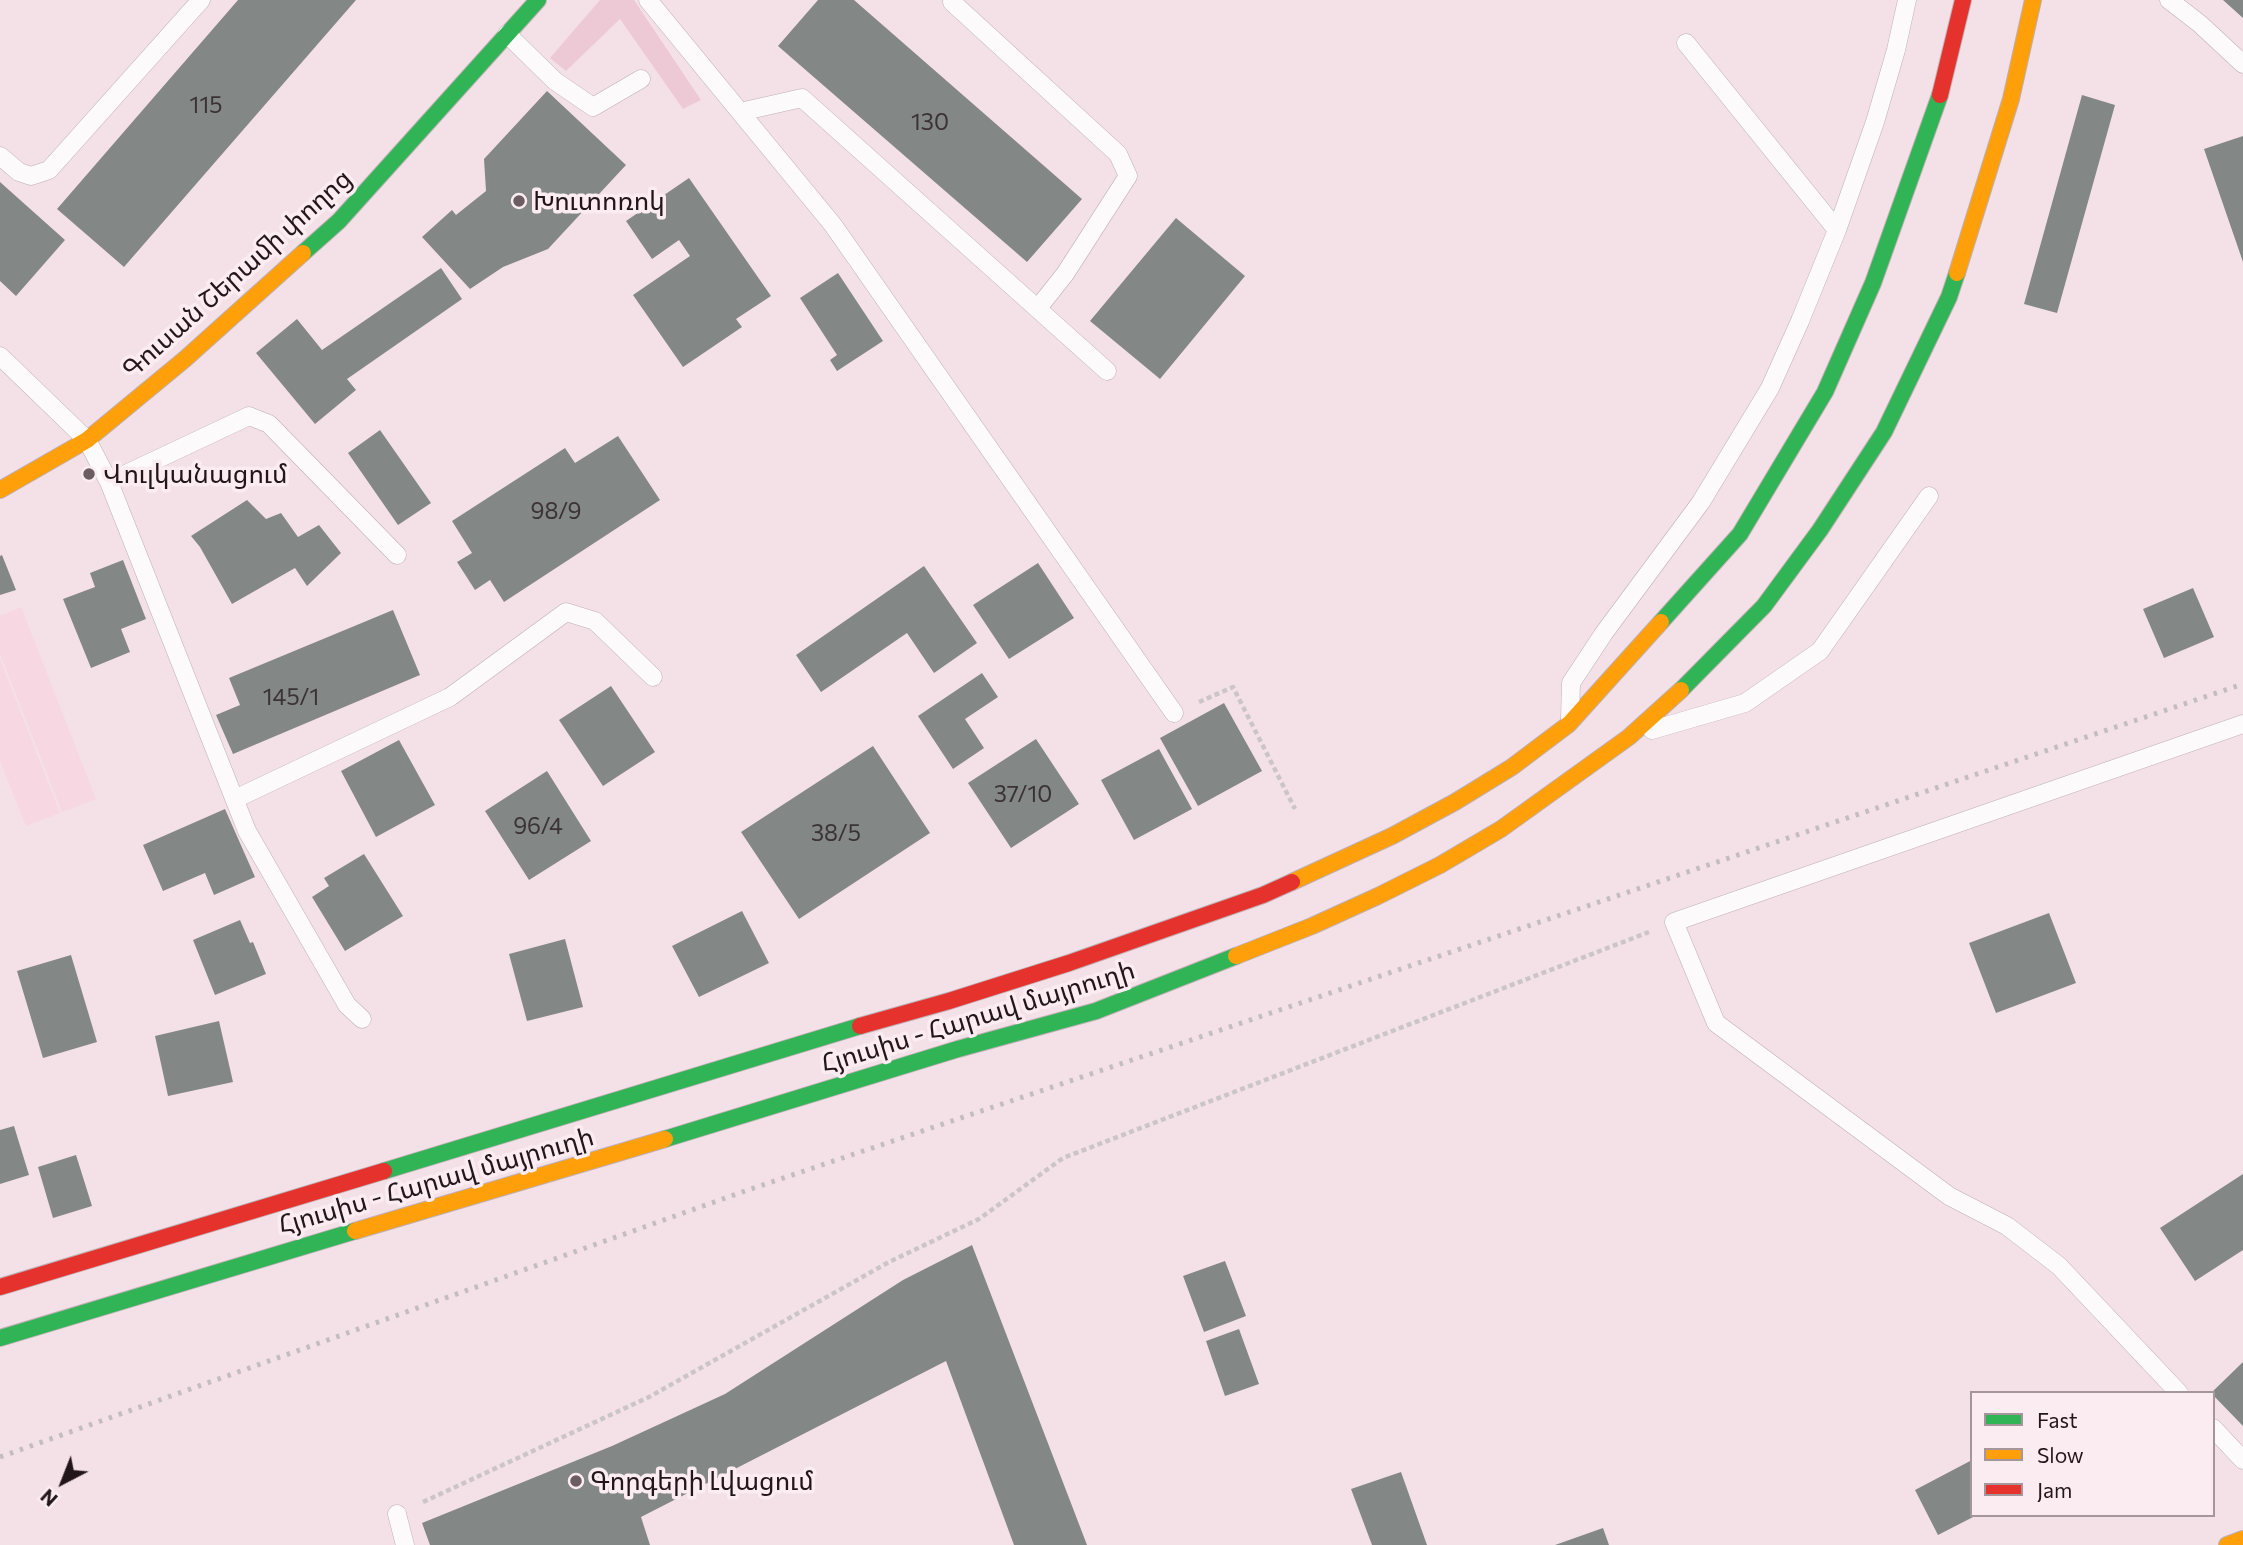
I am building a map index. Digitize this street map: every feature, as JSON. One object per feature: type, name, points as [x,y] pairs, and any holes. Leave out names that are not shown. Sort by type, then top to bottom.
[{"type":"main road","name":"Գուսան Շերամի փողոց","points":[[0,490],[87,440],[185,359],[339,221],[538,0]]},
{"type":"main road","name":"Հյուսիս - Հարավ մայրուղի","points":[[0,1287],[1069,963],[1240,903],[1338,861],[1455,802],[1512,767],[1569,724],[1740,534],[1825,392],[1873,283],[1942,88],[1963,0]]},
{"type":"main road","name":"Հյուսիս - Հարավ մայրուղի","points":[[0,1339],[958,1049],[1096,1011],[1312,926],[1440,864],[1501,829],[1629,737],[1699,674],[1764,606],[1821,530],[1884,432],[1949,297],[2011,99],[2033,0]]},
{"type":"main road","points":[[2227,1545],[2243,1539]]},
{"type":"lane","points":[[0,156],[19,172],[31,176],[49,170],[201,0]]},
{"type":"lane","points":[[648,0],[833,225],[1174,713]]},
{"type":"lane","points":[[1569,724],[1571,683],[1604,633],[1701,502],[1770,388],[1837,230],[1875,122],[1907,0]]},
{"type":"lane","points":[[2169,0],[2200,24],[2243,64]]},
{"type":"lane","points":[[952,2],[1118,154],[1128,176],[1065,274],[1038,308]]},
{"type":"lane","points":[[507,34],[555,81],[593,107],[641,79]]},
{"type":"lane","points":[[1686,43],[1837,230]]},
{"type":"lane","points":[[740,112],[803,98],[1107,371]]},
{"type":"lane","points":[[0,356],[87,440],[109,482],[247,831],[347,1005],[362,1019]]},
{"type":"lane","points":[[109,482],[249,416],[269,424],[397,555]]},
{"type":"lane","points":[[1629,737],[1745,703],[1821,651],[1929,496]]},
{"type":"lane","points":[[235,799],[450,697],[566,612],[595,621],[653,677]]},
{"type":"lane","points":[[2177,1391],[2059,1266],[2007,1226],[1949,1196],[1716,1023],[1674,922],[2243,724]]},
{"type":"lane","points":[[2215,1430],[2243,1460]]},
{"type":"lane","points":[[397,1514],[405,1545]]},
{"type":"path","points":[[1174,713],[1233,687],[1295,809]]},
{"type":"path","points":[[397,1514],[649,1397],[889,1262],[979,1219],[1063,1158],[1674,922]]},
{"type":"shaded area","points":[[600,0],[634,0],[701,100],[683,109],[620,19],[566,71],[550,58]]},
{"type":"shaded area","points":[[21,607],[96,799],[62,812],[0,654],[0,616]]},
{"type":"shaded area","points":[[0,659],[60,813],[26,826],[0,761]]},
{"type":"building","points":[[238,0],[356,0],[124,267],[57,209]]},
{"type":"building","points":[[818,0],[854,0],[1082,199],[1027,262],[778,46]]},
{"type":"building","points":[[2223,0],[2243,0],[2243,18]]},
{"type":"building","points":[[547,91],[626,165],[548,249],[503,267],[470,289],[422,237],[452,210],[456,215],[486,191],[484,159]]},
{"type":"building","points":[[2082,95],[2115,105],[2057,313],[2024,304]]},
{"type":"building","points":[[2243,136],[2243,262],[2204,149]]},
{"type":"building","points":[[689,178],[771,296],[736,319],[742,327],[683,367],[633,295],[690,256],[679,240],[652,259],[626,221]]},
{"type":"building","points":[[0,182],[65,240],[16,296],[0,281]]},
{"type":"building","points":[[1176,218],[1245,276],[1160,379],[1090,321]]},
{"type":"building","points":[[441,268],[462,299],[347,379],[356,390],[315,424],[256,353],[297,319],[322,350]]},
{"type":"building","points":[[838,273],[883,341],[837,371],[830,360],[837,355],[800,298]]},
{"type":"building","points":[[380,430],[431,503],[398,525],[348,453]]},
{"type":"building","points":[[618,436],[660,500],[504,602],[490,580],[475,590],[457,562],[472,553],[452,521],[565,448],[575,463]]},
{"type":"building","points":[[247,500],[266,519],[281,513],[298,537],[319,525],[341,553],[307,586],[295,568],[232,604],[191,536]]},
{"type":"building","points":[[2,555],[16,590],[0,595],[0,556]]},
{"type":"building","points":[[123,560],[146,619],[121,629],[130,652],[91,668],[63,599],[95,587],[90,573]]},
{"type":"building","points":[[1038,563],[1074,618],[1009,659],[973,605]]},
{"type":"building","points":[[924,566],[977,643],[934,673],[907,633],[821,692],[796,655]]},
{"type":"building","points":[[2193,588],[2214,637],[2164,658],[2143,609]]},
{"type":"building","points":[[393,610],[420,675],[233,754],[216,715],[240,705],[229,678]]},
{"type":"building","points":[[982,673],[998,697],[965,719],[984,748],[953,769],[918,716]]},
{"type":"building","points":[[611,686],[655,752],[603,786],[559,720]]},
{"type":"building","points":[[1224,703],[1262,771],[1198,806],[1160,738]]},
{"type":"building","points":[[1036,739],[1079,804],[1011,848],[968,783]]},
{"type":"building","points":[[399,740],[435,805],[376,837],[341,771]]},
{"type":"building","points":[[873,746],[930,833],[799,919],[741,832]]},
{"type":"building","points":[[1159,749],[1192,809],[1134,840],[1101,780]]},
{"type":"building","points":[[547,771],[591,841],[529,880],[485,811]]},
{"type":"building","points":[[225,809],[255,877],[214,895],[205,873],[163,891],[143,845]]},
{"type":"building","points":[[364,854],[403,916],[345,951],[312,897],[329,886],[324,878]]},
{"type":"building","points":[[742,911],[769,963],[699,997],[672,946]]},
{"type":"building","points":[[2049,913],[2076,983],[1996,1013],[1969,943]]},
{"type":"building","points":[[240,920],[250,943],[253,942],[266,974],[215,995],[193,940]]},
{"type":"building","points":[[565,939],[583,1007],[527,1021],[509,954]]},
{"type":"building","points":[[71,955],[97,1042],[43,1058],[17,971]]},
{"type":"building","points":[[219,1021],[233,1082],[168,1096],[155,1036]]},
{"type":"building","points":[[14,1126],[29,1175],[0,1184],[0,1130]]},
{"type":"building","points":[[76,1155],[92,1206],[53,1218],[38,1167]]},
{"type":"building","points":[[2243,1174],[2243,1250],[2195,1281],[2160,1228]]},
{"type":"building","points":[[972,1245],[1087,1545],[1014,1545],[946,1361],[641,1517],[650,1545],[430,1545],[422,1523],[612,1446],[725,1394],[903,1280]]},
{"type":"building","points":[[1225,1261],[1246,1316],[1204,1332],[1183,1276]]},
{"type":"building","points":[[1239,1329],[1259,1384],[1225,1396],[1206,1341]]},
{"type":"building","points":[[2243,1362],[2243,1426],[2215,1397],[2213,1391]]},
{"type":"building","points":[[1970,1461],[1970,1517],[1973,1517],[1938,1535],[1915,1490]]},
{"type":"building","points":[[1401,1472],[1427,1545],[1372,1545],[1351,1489]]},
{"type":"building","points":[[1603,1528],[1609,1545],[1555,1545]]},
{"type":"railway","points":[[0,1457],[745,1191],[2243,684]]},
{"type":"traffic: fast","points":[[303,253],[339,221],[538,0]]},
{"type":"traffic: fast","points":[[1661,622],[1740,534],[1825,392],[1873,283],[1940,95]]},
{"type":"traffic: fast","points":[[1681,690],[1764,606],[1820,530],[1884,432],[1949,297],[1957,273]]},
{"type":"traffic: fast","points":[[665,1139],[958,1049],[1096,1011],[1236,956]]},
{"type":"traffic: fast","points":[[384,1171],[860,1026]]},
{"type":"traffic: fast","points":[[0,1338],[355,1231]]},
{"type":"traffic: slow","points":[[1957,273],[2011,99],[2033,0]]},
{"type":"traffic: slow","points":[[0,490],[87,440],[185,359],[303,253]]},
{"type":"traffic: slow","points":[[1292,882],[1392,836],[1512,767],[1569,724],[1661,622]]},
{"type":"traffic: slow","points":[[1236,956],[1378,896],[1440,865],[1501,829],[1629,737],[1681,690]]},
{"type":"traffic: slow","points":[[355,1231],[665,1139]]},
{"type":"traffic: slow","points":[[2227,1545],[2243,1539]]},
{"type":"traffic: jam","points":[[1940,95],[1963,0]]},
{"type":"traffic: jam","points":[[860,1026],[1069,963],[1263,895],[1292,882]]},
{"type":"traffic: jam","points":[[0,1287],[384,1171]]},
{"type":"place","name":"Խուտոռոկ","points":[[519,201]]},
{"type":"place","name":"Վուլկանացում","points":[[89,474]]},
{"type":"place","name":"Գորգերի Լվացում","points":[[576,1481]]}]
